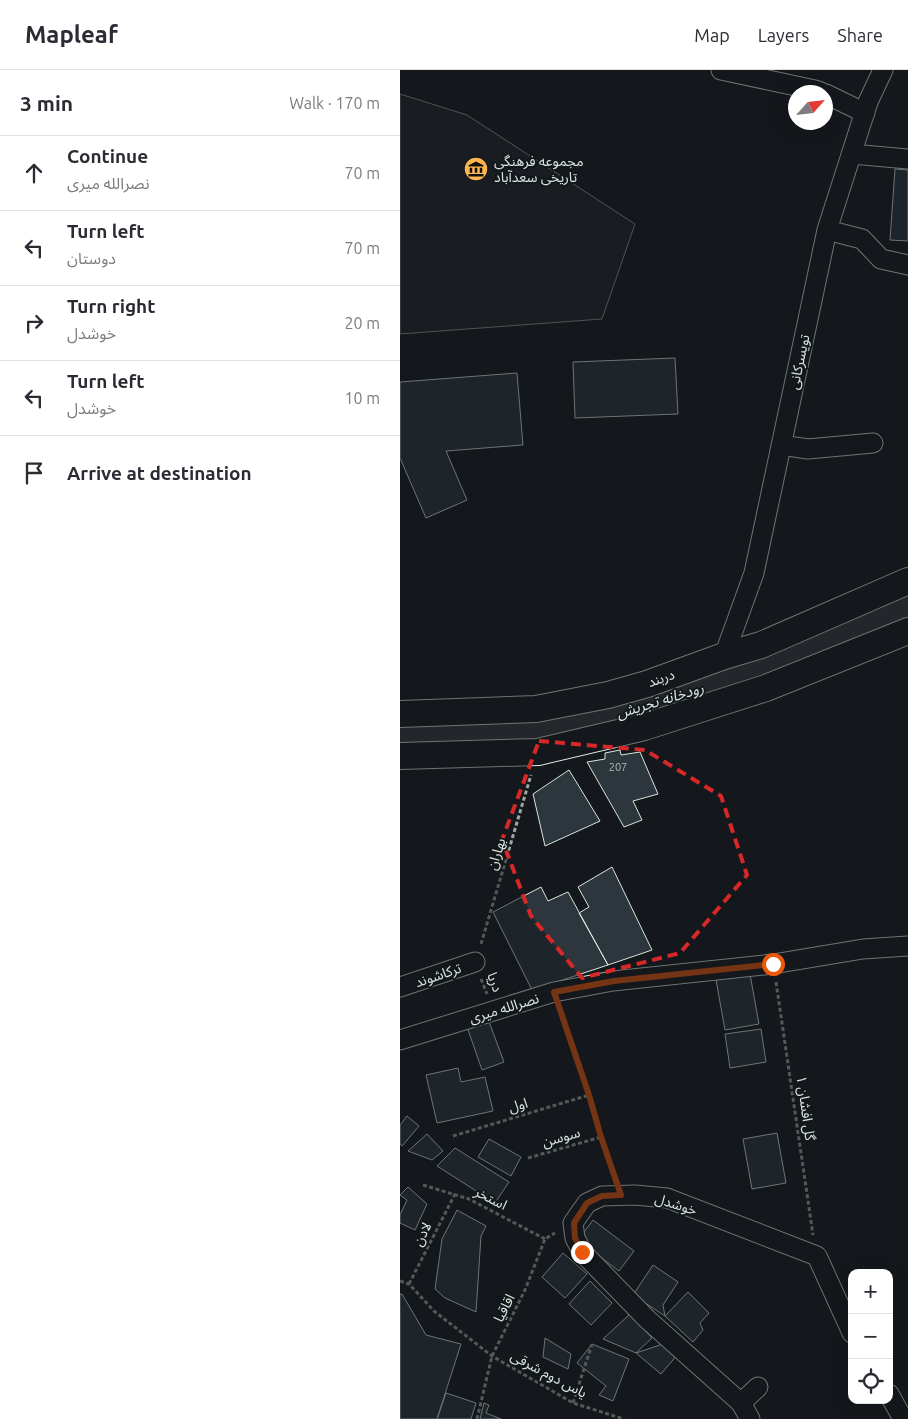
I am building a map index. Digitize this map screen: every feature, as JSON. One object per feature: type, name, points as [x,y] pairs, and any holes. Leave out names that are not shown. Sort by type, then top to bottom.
[{"type":"main road","name":"دربند","points":[[400,714],[536,709],[579,701],[635,687],[761,645],[908,581]]},
{"type":"main road","points":[[400,756],[538,752],[644,727],[766,688],[908,630]]},
{"type":"main road","points":[[635,687],[624,694],[620,707],[625,719],[630,724],[644,727]]},
{"type":"main road","points":[[579,701],[592,706],[598,719],[596,732],[586,740]]},
{"type":"street","points":[[721,70],[792,85]]},
{"type":"street","name":"تویسرکانی","points":[[724,656],[754,573],[827,230],[865,114],[883,70]]},
{"type":"street","points":[[833,98],[865,114]]},
{"type":"street","points":[[852,154],[908,159]]},
{"type":"street","points":[[827,230],[862,238],[881,259],[908,265]]},
{"type":"street","points":[[781,445],[808,448],[872,443]]},
{"type":"street","name":"نصرالله میری","points":[[400,1040],[554,992],[614,981],[773,964],[863,950],[908,946]]},
{"type":"street","name":"ترکاشوند","points":[[400,987],[475,962]]},
{"type":"street","name":"خوشدل","points":[[574,1223],[587,1203],[602,1196],[635,1195],[667,1198],[816,1256]]},
{"type":"street","points":[[574,1223],[575,1238],[582,1252],[647,1318],[745,1411],[758,1387]]},
{"type":"street","points":[[816,1256],[848,1324]]},
{"type":"street","points":[[893,1401],[903,1419]]},
{"type":"path","name":"بهاران","points":[[475,962],[538,752]]},
{"type":"path","name":"دریا","points":[[475,962],[493,1011]]},
{"type":"path","name":"گل افشان ۱","points":[[773,964],[816,1256]]},
{"type":"path","points":[[554,992],[621,1195]]},
{"type":"path","name":"اول","points":[[453,1136],[589,1095]]},
{"type":"path","name":"سوسن","points":[[528,1158],[601,1137]]},
{"type":"path","name":"استخر","points":[[423,1185],[469,1199],[545,1239]]},
{"type":"path","name":"لادن","points":[[409,1284],[455,1194]]},
{"type":"path","points":[[545,1239],[574,1223]]},
{"type":"path","name":"اقاقیا","points":[[477,1419],[492,1356],[525,1290],[545,1239]]},
{"type":"path","points":[[400,1281],[409,1284]]},
{"type":"path","name":"یاس دوم شرقی","points":[[409,1284],[434,1311],[492,1356],[573,1403],[624,1419]]},
{"type":"path","points":[[573,1403],[592,1344]]},
{"type":"highlighted area","points":[[539,741],[645,750],[721,796],[747,875],[680,953],[582,978],[531,916],[502,840]]},
{"type":"shaded area","name":"مجموعه فرهنگی تاریخی سعدآباد","points":[[400,94],[467,115],[635,224],[602,319],[400,334]]},
{"type":"building","points":[[895,169],[908,170],[908,241],[890,240]]},
{"type":"building","points":[[675,358],[678,414],[575,418],[573,362]]},
{"type":"building","points":[[517,373],[523,445],[446,451],[467,500],[426,518],[400,458],[400,382]]},
{"type":"building","points":[[620,750],[621,755],[640,752],[658,794],[633,801],[642,820],[624,827],[587,762],[605,759],[605,753]]},
{"type":"building","points":[[569,770],[600,821],[545,846],[533,794]]},
{"type":"building","points":[[612,867],[652,950],[608,965],[579,913],[589,907],[578,887]]},
{"type":"building","points":[[541,887],[548,901],[568,892],[608,965],[532,990],[493,912]]},
{"type":"building","points":[[750,974],[759,1024],[725,1030],[716,980]]},
{"type":"building","points":[[488,1019],[504,1062],[482,1070],[467,1027]]},
{"type":"building","points":[[761,1029],[766,1062],[730,1068],[725,1034]]},
{"type":"building","points":[[458,1068],[461,1082],[485,1077],[493,1111],[437,1123],[426,1075]]},
{"type":"building","points":[[407,1116],[419,1126],[402,1146],[400,1144],[400,1125]]},
{"type":"building","points":[[777,1133],[786,1183],[752,1189],[743,1139]]},
{"type":"building","points":[[427,1134],[443,1151],[432,1160],[408,1151]]},
{"type":"building","points":[[489,1139],[521,1157],[511,1176],[478,1157]]},
{"type":"building","points":[[455,1148],[509,1182],[495,1203],[437,1166]]},
{"type":"building","points":[[408,1187],[427,1204],[415,1230],[400,1223],[400,1215],[407,1200],[400,1195]]},
{"type":"building","points":[[457,1210],[486,1226],[481,1236],[476,1312],[445,1298],[435,1289],[442,1239]]},
{"type":"building","points":[[593,1220],[634,1251],[619,1271],[578,1240]]},
{"type":"building","points":[[563,1253],[587,1274],[565,1298],[542,1277]]},
{"type":"building","points":[[653,1265],[678,1282],[663,1305],[665,1316],[633,1295]]},
{"type":"building","points":[[590,1281],[612,1303],[591,1325],[569,1304]]},
{"type":"building","points":[[688,1292],[709,1313],[700,1323],[703,1330],[693,1342],[665,1316]]},
{"type":"building","points":[[400,1294],[402,1294],[426,1335],[461,1344],[437,1419],[400,1419]]},
{"type":"building","points":[[630,1314],[652,1338],[636,1353],[603,1339]]},
{"type":"building","points":[[545,1338],[571,1354],[568,1369],[543,1357]]},
{"type":"building","points":[[666,1343],[678,1354],[661,1374],[636,1353]]},
{"type":"building","points":[[592,1344],[629,1359],[613,1401],[599,1395],[606,1386],[577,1363]]},
{"type":"building","points":[[446,1393],[476,1403],[471,1419],[437,1419]]},
{"type":"building","points":[[484,1403],[489,1405],[486,1413],[501,1419],[480,1419]]},
{"type":"waterway","name":"رودخانه تجریش","points":[[400,735],[563,726],[624,712],[859,637],[908,613]]},
{"type":"place","name":"مجموعه فرهنگی تاریخی سعدآباد","points":[[476,169]]},
{"type":"route","points":[[582,1252],[575,1238],[574,1223],[587,1203],[602,1196],[621,1195],[554,992],[614,981],[773,964]]}]
